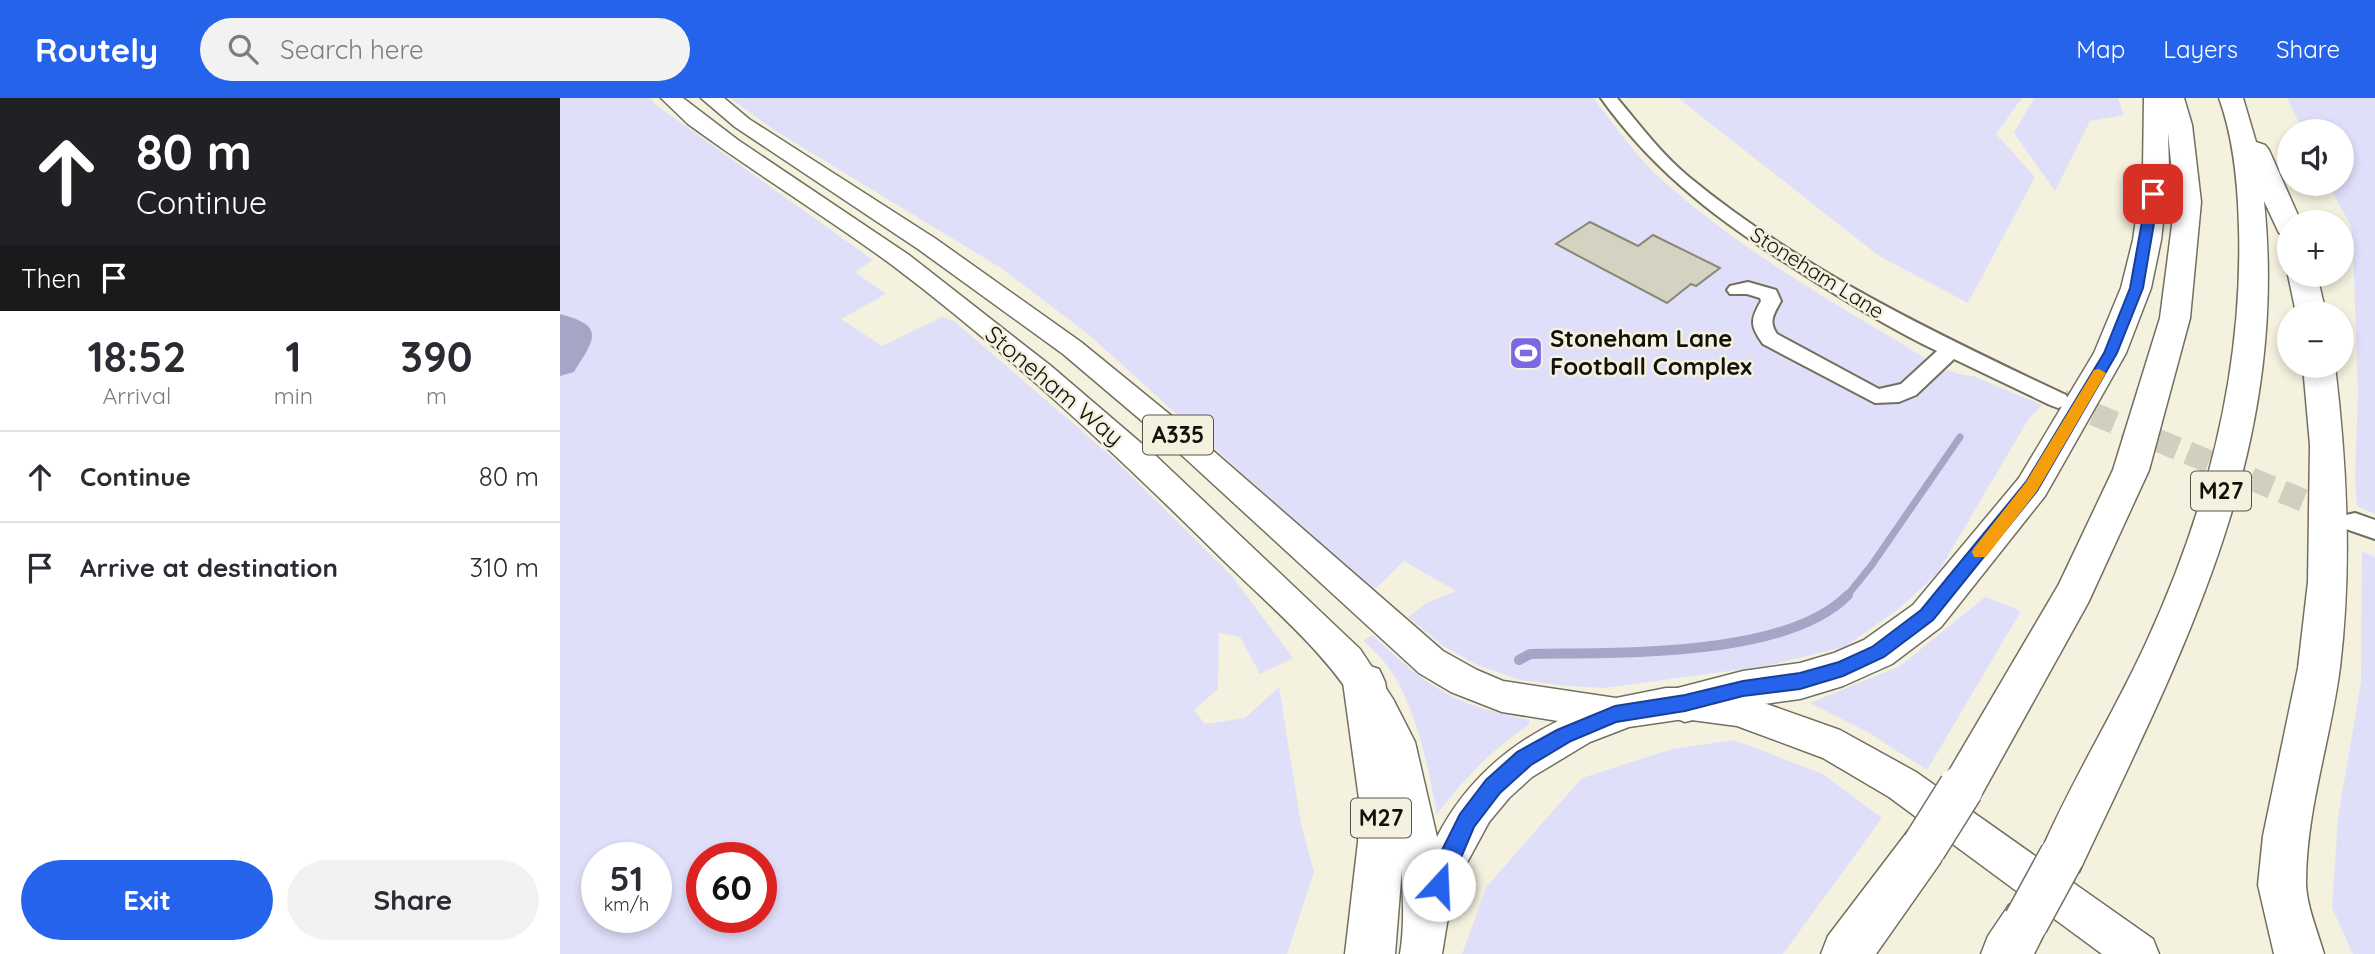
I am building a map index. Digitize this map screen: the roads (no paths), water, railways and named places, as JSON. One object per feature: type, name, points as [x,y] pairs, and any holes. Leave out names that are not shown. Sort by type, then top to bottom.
[{"type":"highway","points":[[1685,703],[1743,688],[1800,681],[1843,668],[1878,652],[1927,615],[2023,498],[2110,353],[2136,288],[2147,240],[2156,170],[2156,98]]},
{"type":"highway","points":[[1846,954],[1924,847],[1961,788],[2074,592],[2131,470],[2175,318],[2187,215],[2180,125],[2172,98]]},
{"type":"highway","name":"M27","points":[[2233,102],[2283,210]]},
{"type":"highway","name":"M27","points":[[2016,938],[2062,856],[2168,640],[2218,507],[2250,363],[2257,262],[2249,179],[2233,102]]},
{"type":"highway","points":[[2299,954],[2281,885],[2286,836],[2319,668],[2327,582],[2327,445],[2320,378]]},
{"type":"highway","name":"M27","points":[[1364,682],[1382,799],[1381,842],[1370,954]]},
{"type":"main road","name":"Stoneham Way","points":[[671,98],[695,120],[730,145],[900,260],[1041,372],[1144,463],[1348,660],[1364,682],[1395,742],[1405,775],[1417,832],[1423,942]]},
{"type":"main road","name":"Stoneham Way","points":[[711,98],[742,123],[927,244],[1072,348],[1185,442],[1431,662],[1464,681],[1502,696],[1615,715]]},
{"type":"main road","points":[[1423,942],[1451,852],[1467,820],[1493,786],[1524,759],[1564,736],[1615,715],[1685,703],[1718,706],[1753,715],[1846,750],[1909,789],[2138,954]]},
{"type":"street","name":"Stoneham Lane","points":[[1609,98],[1657,156],[1704,198],[1765,242],[1853,298],[1950,350],[2058,400]]},
{"type":"street","points":[[1737,290],[1748,288],[1769,295],[1771,301],[1761,318],[1762,328],[1770,339],[1875,396],[1903,395],[1950,350]]},
{"type":"waterway","points":[[560,326],[573,331],[571,346],[560,363]]},
{"type":"waterway","points":[[1847,596],[1871,566],[1960,437]]},
{"type":"waterway","points":[[1519,660],[1530,654],[1652,651],[1742,641],[1784,631],[1820,616],[1847,596]]},
{"type":"tunnel","points":[[2062,401],[2339,515]]},
{"type":"place","name":"Stoneham Lane Football Complex","points":[[1526,353]]}]
